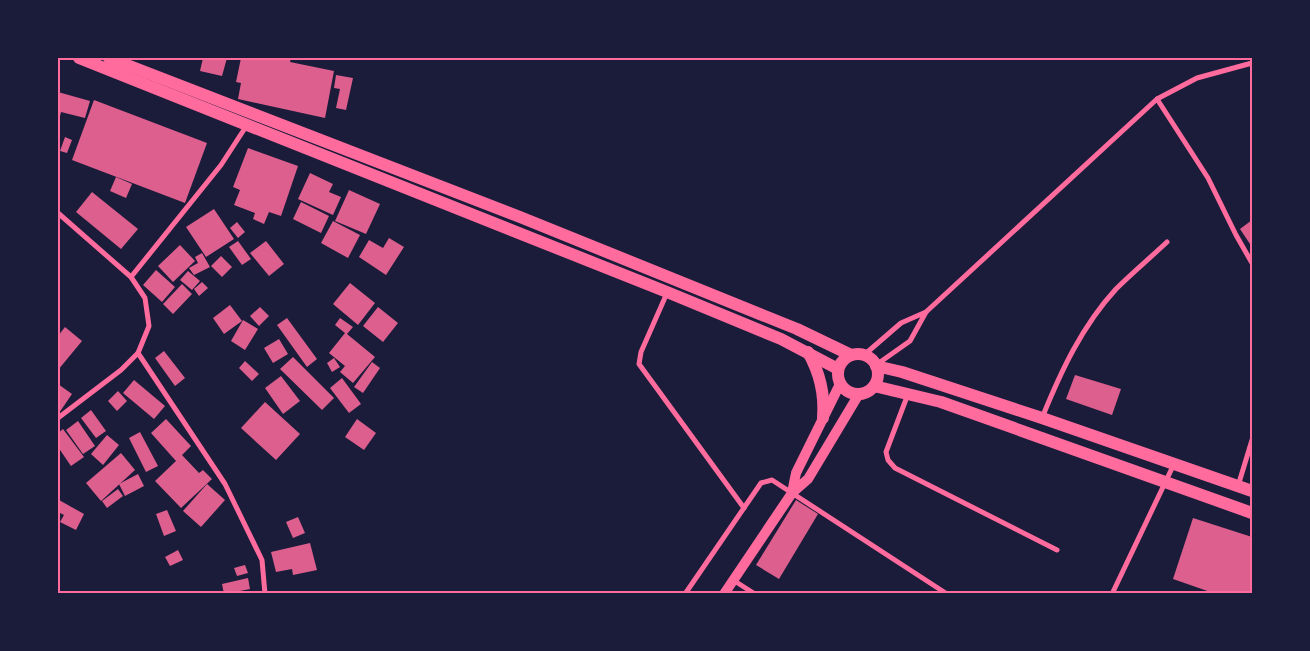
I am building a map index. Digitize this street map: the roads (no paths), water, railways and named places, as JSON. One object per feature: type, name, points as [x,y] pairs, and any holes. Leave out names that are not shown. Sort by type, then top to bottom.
[{"type":"main road","points":[[79,58],[566,235],[797,328],[851,355],[864,355],[876,366],[902,372],[1042,418],[1252,491]]},
{"type":"main road","points":[[109,58],[808,352],[838,369]]},
{"type":"main road","points":[[808,352],[820,377],[824,404],[823,418]]},
{"type":"main road","points":[[792,492],[796,473],[840,384],[838,369],[843,360],[851,355]]},
{"type":"main road","points":[[840,384],[848,392],[864,393],[874,386],[878,376],[876,366]]},
{"type":"main road","points":[[874,386],[941,402],[1252,513]]},
{"type":"main road","points":[[724,594],[792,492],[808,479],[859,394]]},
{"type":"street","points":[[876,366],[910,340],[926,312],[1157,99],[1197,78],[1252,63]]},
{"type":"street","points":[[1157,99],[1208,178],[1236,235],[1252,262]]},
{"type":"street","points":[[131,277],[221,165],[251,119]]},
{"type":"street","points":[[58,212],[131,277],[145,298],[149,326],[138,353],[121,370],[58,418]]},
{"type":"street","points":[[1042,418],[1063,366],[1087,326],[1116,290],[1167,242]]},
{"type":"street","points":[[667,292],[641,352],[639,364],[744,508]]},
{"type":"street","points":[[864,355],[901,323],[926,312]]},
{"type":"street","points":[[138,353],[225,484],[262,560],[265,594]]},
{"type":"street","points":[[909,393],[886,452],[888,460],[894,468],[1057,550]]},
{"type":"street","points":[[1238,486],[1252,440]]},
{"type":"street","points":[[1112,594],[1175,464]]},
{"type":"street","points":[[685,594],[764,481],[772,480],[947,594]]},
{"type":"street","points":[[733,580],[754,594]]},
{"type":"street","points":[[542,594],[548,594]]}]
